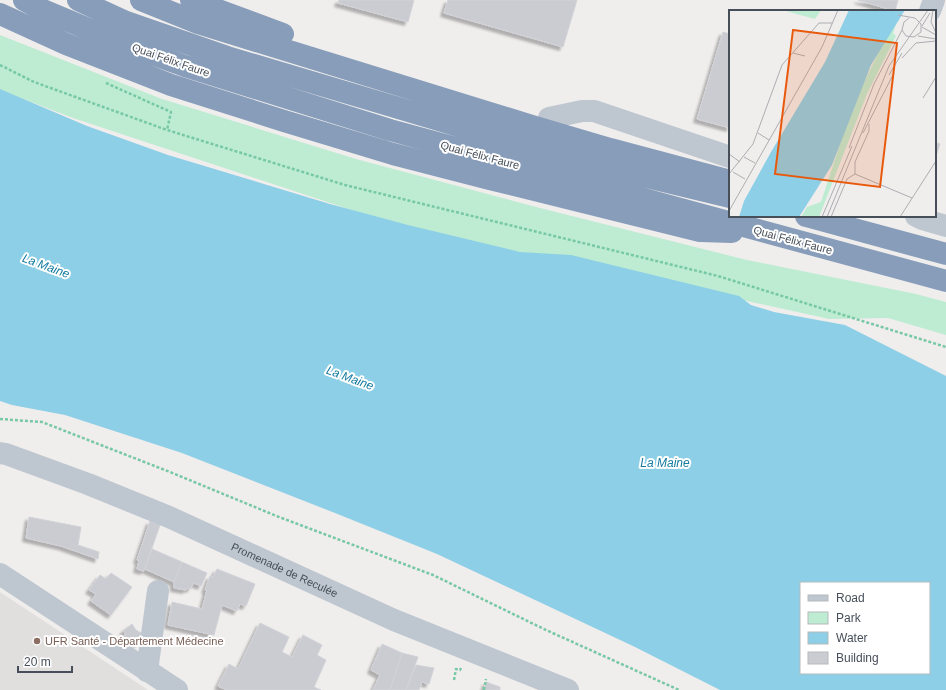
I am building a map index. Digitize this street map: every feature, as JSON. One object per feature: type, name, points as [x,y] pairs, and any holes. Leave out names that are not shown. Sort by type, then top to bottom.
[{"type":"highway","name":"Quai Félix Faure","points":[[24,0],[124,44],[216,76],[390,130],[946,281]]},
{"type":"highway","name":"Quai Félix Faure","points":[[78,0],[126,22],[227,57],[506,140],[729,197]]},
{"type":"highway","points":[[141,0],[198,22],[610,149],[729,181]]},
{"type":"highway","points":[[191,0],[289,36],[508,103],[549,118],[592,131],[610,149]]},
{"type":"highway","points":[[0,14],[66,44],[171,86],[393,154],[700,232],[763,232]]},
{"type":"highway","points":[[810,217],[946,254]]},
{"type":"street","points":[[930,10],[934,0]]},
{"type":"street","points":[[549,118],[582,111],[594,112],[729,157]]},
{"type":"street","points":[[918,217],[946,226]]},
{"type":"street","name":"Promenade de Reculée","points":[[0,453],[88,484],[154,511],[394,620],[568,690]]},
{"type":"street","points":[[0,574],[177,690]]},
{"type":"street","points":[[147,671],[158,591]]},
{"type":"path","points":[[0,66],[34,82],[167,130],[345,185],[718,276],[946,347]]},
{"type":"path","points":[[104,82],[171,112],[167,130]]},
{"type":"path","points":[[0,419],[42,422],[170,472],[279,517],[433,575],[546,630],[679,690]]},
{"type":"path","points":[[454,680],[456,669]]},
{"type":"path","points":[[484,690],[487,673]]},
{"type":"shaded area","name":"UFR Santé - Département Médecine","points":[[0,592],[148,690],[0,690]]},
{"type":"green space","points":[[0,35],[162,99],[356,159],[540,208],[747,260],[916,294],[946,302],[946,335],[888,318],[829,319],[596,268],[436,238],[73,118],[0,90]]},
{"type":"water","name":"La Maine","points":[[0,89],[87,126],[168,155],[330,204],[408,225],[520,252],[571,255],[739,296],[751,305],[774,312],[845,325],[946,376],[946,690],[720,690],[635,647],[437,554],[182,453],[65,415],[12,405],[0,401]]},
{"type":"building","points":[[339,0],[414,0],[408,22],[338,3]]},
{"type":"building","points":[[448,0],[577,0],[563,47],[444,13]]},
{"type":"building","points":[[858,0],[898,0],[895,10]]},
{"type":"building","points":[[723,32],[729,34],[729,128],[697,119]]},
{"type":"building","points":[[936,142],[940,144],[936,156]]},
{"type":"building","points":[[29,517],[81,527],[78,545],[99,552],[98,559],[61,546],[26,538]]},
{"type":"building","points":[[150,521],[160,525],[144,571],[137,569],[139,561],[137,560]]},
{"type":"building","points":[[152,549],[182,562],[174,582],[145,569]]},
{"type":"building","points":[[182,562],[207,573],[201,586],[194,583],[190,589],[187,588],[186,590],[174,588],[174,582]]},
{"type":"building","points":[[217,569],[255,584],[246,606],[240,604],[237,611],[222,605],[214,635],[168,625],[172,602],[202,609],[207,590],[205,590],[210,576],[213,577]]},
{"type":"building","points":[[111,573],[132,587],[111,615],[91,601],[96,594],[89,590],[100,575],[106,579]]},
{"type":"building","points":[[260,623],[289,637],[282,652],[292,657],[303,635],[322,645],[317,655],[326,660],[314,687],[321,690],[227,690],[218,686],[229,664],[238,669]]},
{"type":"building","points":[[132,624],[136,630],[141,633],[141,641],[133,647],[126,642],[125,633],[123,631]]},
{"type":"building","points":[[382,644],[402,653],[389,690],[373,690],[380,675],[371,670]]},
{"type":"building","points":[[402,653],[418,657],[406,690],[389,690],[391,687]]},
{"type":"building","points":[[416,665],[434,668],[429,684],[422,682],[419,690],[406,690]]},
{"type":"building","points":[[486,682],[500,687],[500,690],[484,690]]},
{"type":"place","name":"UFR Santé - Département Médecine","points":[[37,641]]}]
